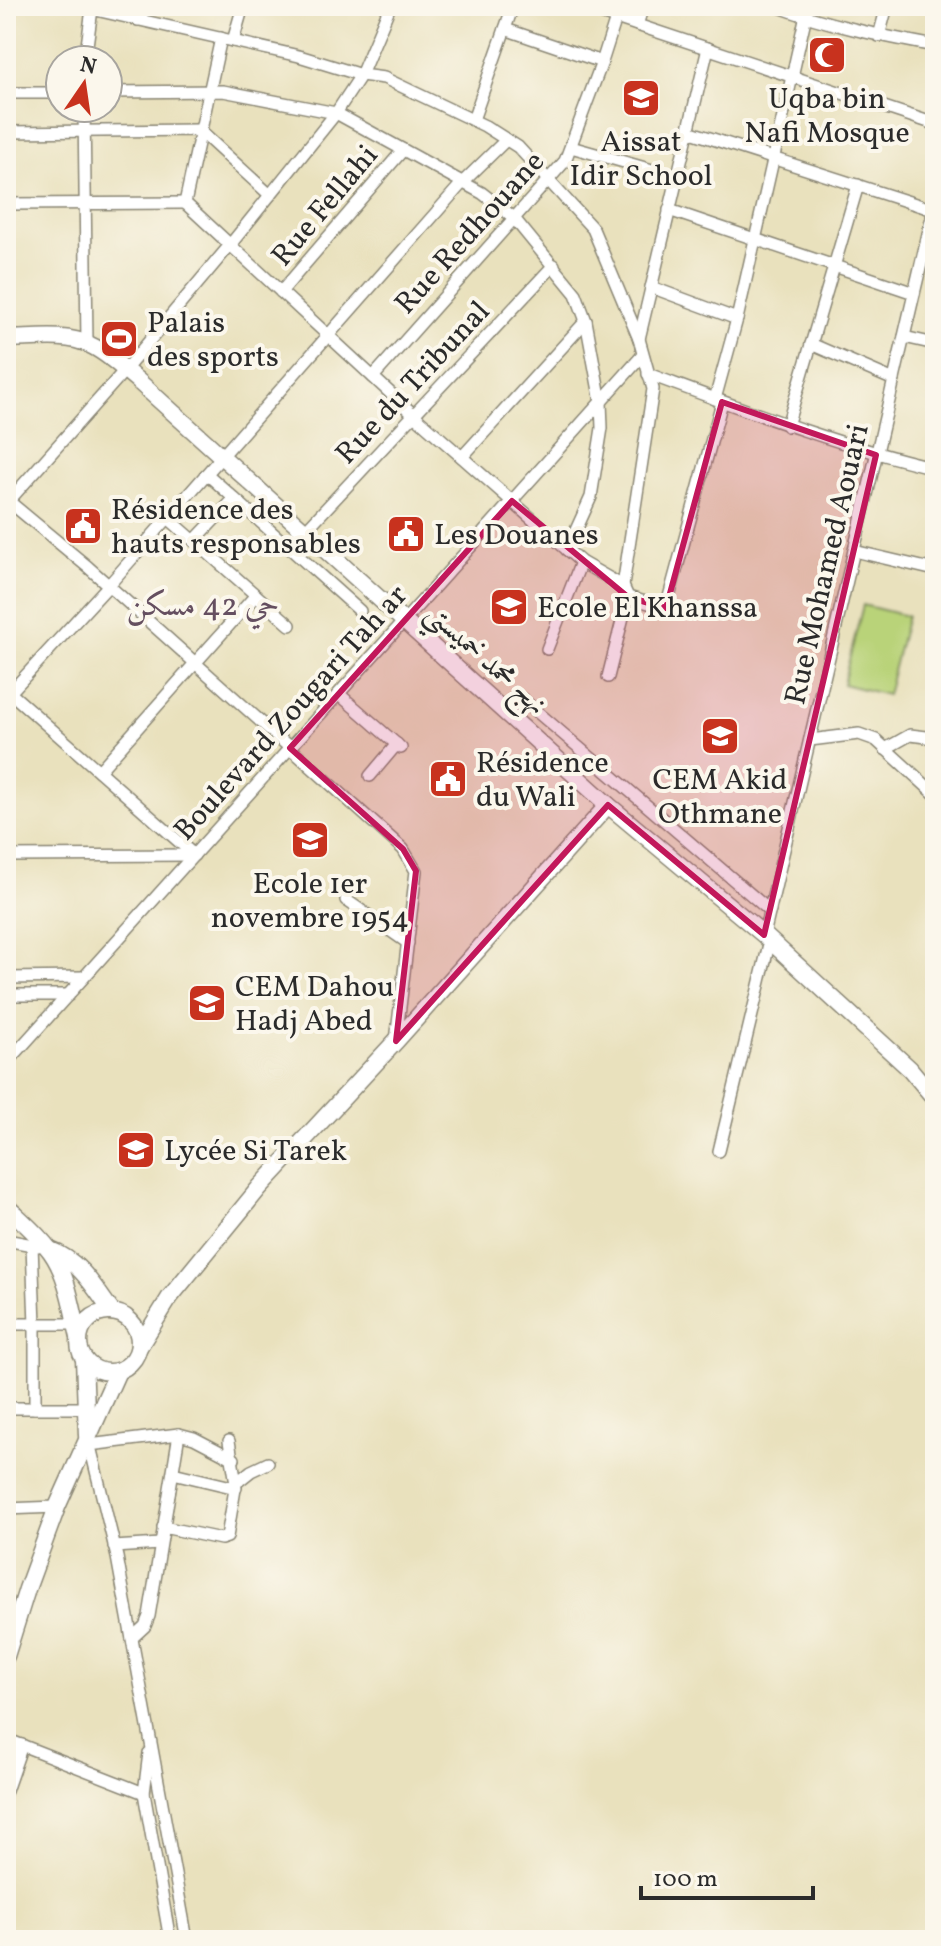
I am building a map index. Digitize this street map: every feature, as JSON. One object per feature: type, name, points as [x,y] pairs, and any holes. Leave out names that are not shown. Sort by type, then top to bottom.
[{"type":"street","points":[[78,6],[384,78],[473,120],[518,147],[593,229],[639,339],[653,389],[626,591],[608,677]]},
{"type":"street","points":[[138,20],[142,6]]},
{"type":"street","points":[[233,41],[243,6]]},
{"type":"street","points":[[390,6],[361,75],[336,113],[125,370],[7,501],[197,664],[403,849],[416,871],[396,1041]]},
{"type":"street","points":[[473,120],[513,6]]},
{"type":"street","points":[[580,6],[935,124]]},
{"type":"street","points":[[637,25],[643,6]]},
{"type":"street","points":[[776,6],[806,11],[879,36],[935,46]]},
{"type":"street","points":[[879,36],[887,6]]},
{"type":"street","points":[[87,44],[92,9]]},
{"type":"street","points":[[6,204],[185,203],[414,415],[581,562],[626,591],[666,608],[719,400],[806,11]]},
{"type":"street","name":"Rue Redhouane","points":[[373,377],[565,161],[616,18]]},
{"type":"street","points":[[505,29],[602,62]]},
{"type":"street","points":[[185,203],[221,38]]},
{"type":"street","points":[[639,339],[708,48]]},
{"type":"street","points":[[124,92],[223,91],[336,113],[482,193],[513,217],[576,294],[586,321],[601,402],[602,428],[591,497],[567,550]]},
{"type":"street","points":[[6,93],[44,93]]},
{"type":"street","points":[[84,124],[87,343]]},
{"type":"street","points":[[6,132],[199,130],[270,195]]},
{"type":"street","points":[[688,131],[934,212]]},
{"type":"street","points":[[194,855],[7,692],[108,586],[463,182],[506,140]]},
{"type":"street","points":[[571,147],[677,177]]},
{"type":"street","name":"Rue Fellahi","points":[[281,292],[403,150]]},
{"type":"street","points":[[787,426],[858,185]]},
{"type":"street","points":[[669,210],[914,293]]},
{"type":"street","name":"Rue Mohamed Aouari","points":[[719,1151],[767,937],[770,911],[934,212]]},
{"type":"street","name":"Rue du Tribunal","points":[[305,531],[554,265]]},
{"type":"street","points":[[651,287],[737,319]]},
{"type":"street","points":[[462,457],[586,321]]},
{"type":"street","points":[[904,337],[935,344]]},
{"type":"street","name":"نهج محمد خميستي","points":[[6,339],[70,339],[87,343],[125,370],[608,805],[767,937],[910,1069]]},
{"type":"street","points":[[811,344],[894,380]]},
{"type":"street","name":"Boulevard Zougari Tah ar","points":[[6,1064],[642,356]]},
{"type":"street","points":[[648,374],[787,426],[876,455],[935,468]]},
{"type":"street","points":[[207,474],[360,611]]},
{"type":"street","points":[[194,541],[234,499]]},
{"type":"street","points":[[167,517],[290,625]]},
{"type":"street","points":[[854,551],[935,570]]},
{"type":"street","points":[[547,649],[581,562]]},
{"type":"street","points":[[99,771],[256,595]]},
{"type":"street","points":[[339,694],[399,746],[370,776]]},
{"type":"street","points":[[521,698],[770,911]]},
{"type":"street","points":[[810,740],[859,734],[876,740],[935,794]]},
{"type":"street","points":[[885,749],[910,735],[935,738]]},
{"type":"street","points":[[84,1359],[99,1371],[118,1371],[131,1364],[170,1297],[260,1187],[608,805]]},
{"type":"street","points":[[6,856],[194,855]]},
{"type":"street","points":[[346,900],[408,943]]},
{"type":"street","points":[[6,978],[84,977]]},
{"type":"street","points":[[6,995],[69,995]]},
{"type":"street","points":[[910,1069],[935,1085]]},
{"type":"street","points":[[910,1069],[935,1099]]},
{"type":"street","points":[[6,1206],[50,1250],[68,1290],[84,1359],[88,1441],[114,1547],[187,1940]]},
{"type":"street","points":[[6,1240],[62,1254],[81,1269],[112,1312]]},
{"type":"street","points":[[32,1245],[35,1408]]},
{"type":"street","points":[[133,1323],[170,1297]]},
{"type":"street","points":[[78,1331],[87,1321],[103,1312],[124,1315],[139,1335],[139,1347]]},
{"type":"street","points":[[6,1324],[35,1324],[78,1331]]},
{"type":"street","points":[[6,1656],[57,1507],[118,1371]]},
{"type":"street","points":[[6,1408],[84,1408]]},
{"type":"street","points":[[88,1441],[179,1434],[194,1438],[234,1459]]},
{"type":"street","points":[[132,1638],[147,1621],[179,1434]]},
{"type":"street","points":[[163,1527],[225,1539],[229,1532],[236,1485],[229,1441]]},
{"type":"street","points":[[236,1485],[251,1471],[268,1463]]},
{"type":"street","points":[[173,1473],[236,1485]]},
{"type":"street","points":[[6,1509],[57,1507]]},
{"type":"street","points":[[114,1547],[160,1544]]},
{"type":"street","points":[[6,1739],[144,1793]]},
{"type":"street","points":[[150,1740],[144,1793],[170,1940]]},
{"type":"street","points":[[6,1791],[22,1745]]},
{"type":"highlighted area","points":[[722,402],[876,455],[764,935],[608,805],[396,1041],[416,871],[403,849],[290,748],[512,501],[628,597],[666,608]]},
{"type":"green space","points":[[863,605],[907,616],[887,695],[843,684]]},
{"type":"place","name":"Uqba bin Nafi Mosque","points":[[827,55]]},
{"type":"place","name":"Aissat Idir School","points":[[641,98]]},
{"type":"place","name":"Palais des sports","points":[[119,339]]},
{"type":"place","name":"Résidence des hauts responsables","points":[[83,526]]},
{"type":"place","name":"Les Douanes","points":[[406,534]]},
{"type":"place","name":"Ecole El Khanssa","points":[[509,607]]},
{"type":"place","name":"CEM Akid Othmane","points":[[720,736]]},
{"type":"place","name":"Résidence du Wali","points":[[448,779]]},
{"type":"place","name":"Ecole 1er novembre 1954","points":[[310,840]]},
{"type":"place","name":"CEM Dahou Hadj Abed","points":[[207,1003]]},
{"type":"place","name":"Lycée Si Tarek","points":[[136,1150]]},
{"type":"district","name":"حي 42 مسكن","points":[[203,604]]}]
